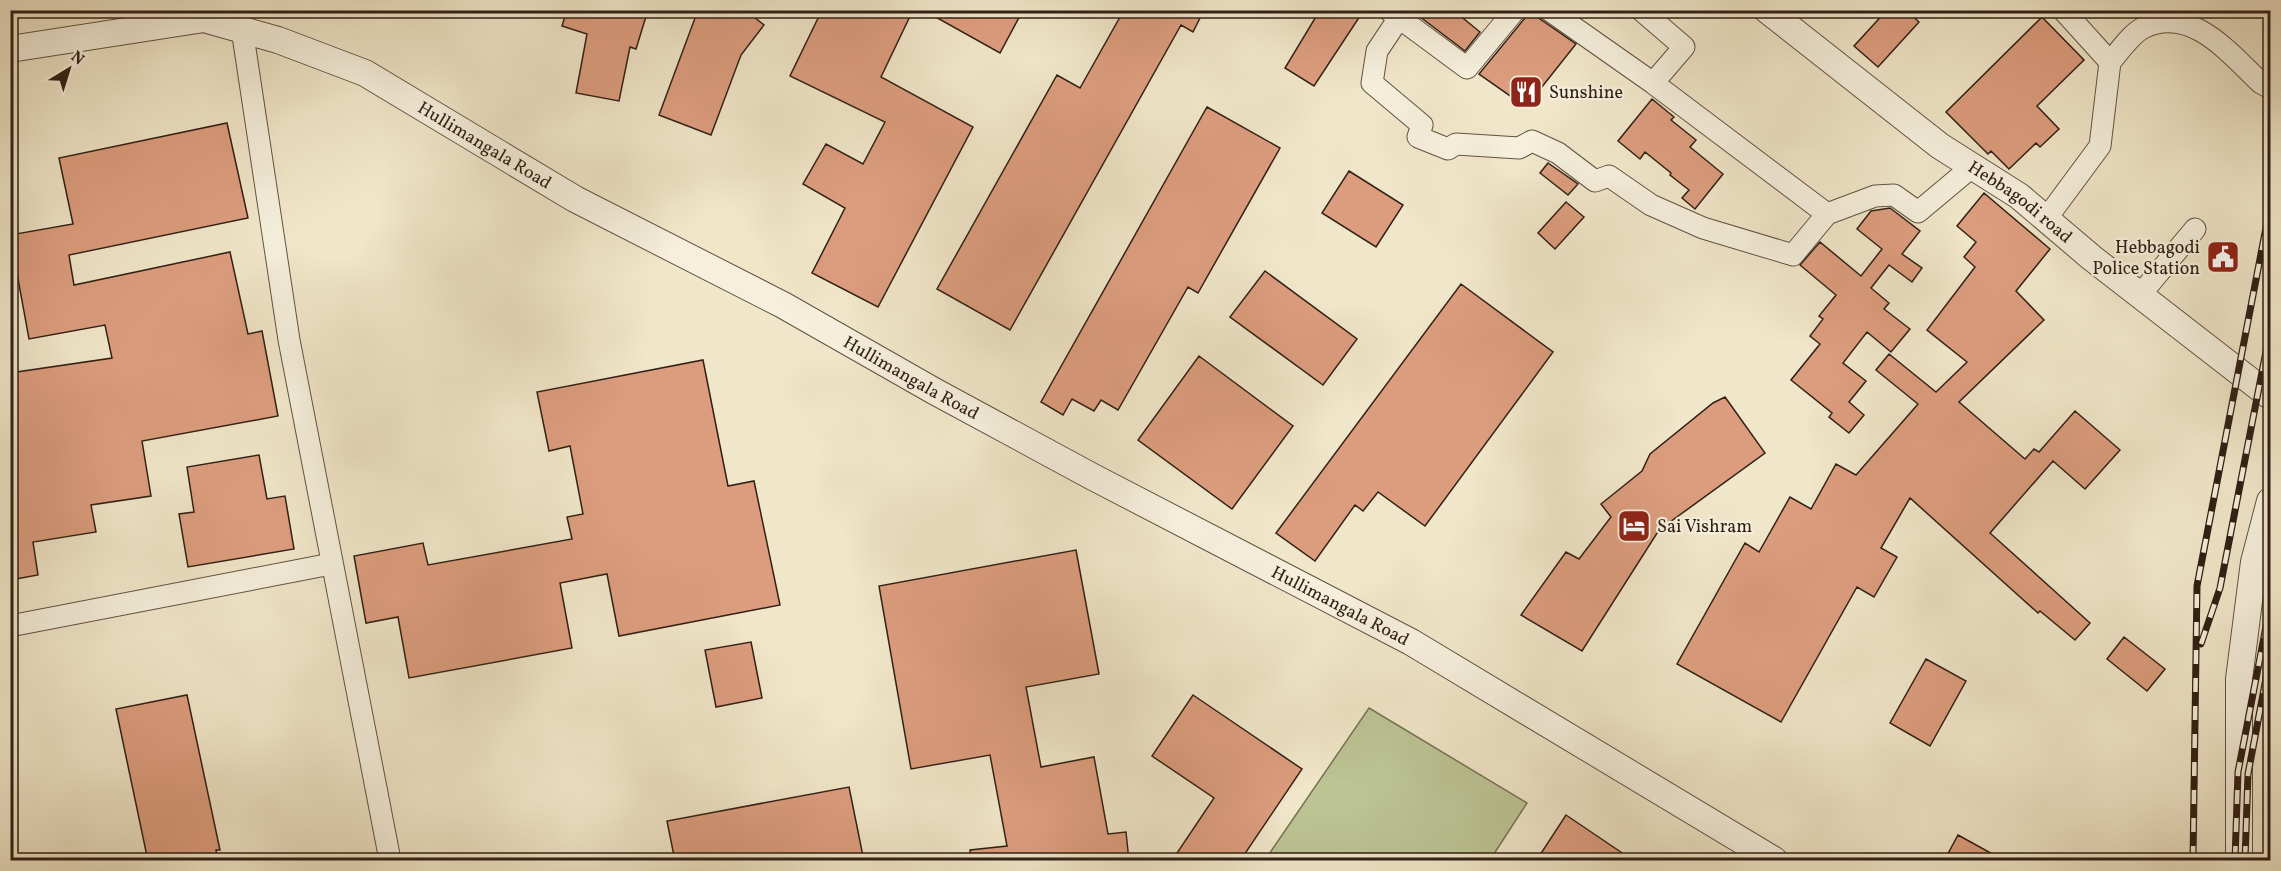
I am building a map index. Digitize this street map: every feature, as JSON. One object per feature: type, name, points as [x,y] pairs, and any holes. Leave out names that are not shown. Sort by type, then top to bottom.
[{"type":"street","points":[[1515,10],[1467,68],[1395,14],[1377,51],[1372,83],[1422,125],[1418,136],[1448,149],[1456,144],[1519,148],[1532,141],[1558,153],[1595,181],[1609,176],[1651,205],[1703,228],[1793,255],[1827,214],[1875,196],[1894,195],[1918,212],[1973,166]]},
{"type":"street","points":[[1550,10],[1653,83],[1827,214]]},
{"type":"street","points":[[1641,10],[1684,47],[1653,83]]},
{"type":"street","name":"Hebbagodi road","points":[[1767,10],[1940,146],[2019,196],[2140,295],[2271,396]]},
{"type":"street","points":[[2063,10],[2110,62]]},
{"type":"street","name":"Hullimangala Road","points":[[10,49],[204,19],[278,40],[365,73],[575,199],[783,306],[1093,477],[1411,642],[1774,861]]},
{"type":"street","points":[[2046,219],[2100,146],[2110,62],[2141,28],[2168,22],[2192,25],[2213,38],[2261,83],[2271,88]]},
{"type":"street","points":[[242,29],[289,340],[390,861]]},
{"type":"street","points":[[2140,295],[2195,229]]},
{"type":"street","points":[[2239,861],[2239,679],[2254,562],[2271,501]]},
{"type":"street","points":[[10,626],[332,564]]},
{"type":"green space","points":[[1369,708],[1527,803],[1490,860],[1265,860]]},
{"type":"building","points":[[567,10],[648,10],[636,49],[630,47],[619,101],[576,93],[587,34],[562,26]]},
{"type":"building","points":[[698,10],[745,10],[764,25],[741,55],[711,135],[659,115]]},
{"type":"building","points":[[822,10],[913,10],[881,77],[973,127],[878,307],[812,273],[845,208],[803,184],[826,144],[863,164],[885,122],[790,76]]},
{"type":"building","points":[[923,10],[1023,10],[1000,53]]},
{"type":"building","points":[[1124,10],[1189,10],[1200,18],[1193,32],[1181,25],[1010,330],[937,289],[1057,75],[1080,88]]},
{"type":"building","points":[[1320,10],[1364,10],[1314,86],[1285,68]]},
{"type":"building","points":[[1411,10],[1453,10],[1480,32],[1465,51]]},
{"type":"building","points":[[1527,10],[1576,44],[1526,107],[1479,74],[1525,18]]},
{"type":"building","points":[[1887,10],[1906,10],[1919,22],[1878,67],[1854,46]]},
{"type":"building","points":[[2042,17],[2084,60],[2037,106],[2059,129],[2040,147],[2036,143],[2009,169],[1991,151],[1988,154],[1946,112]]},
{"type":"building","points":[[1652,99],[1674,117],[1671,120],[1696,140],[1690,147],[1723,174],[1695,209],[1682,198],[1689,190],[1670,175],[1671,173],[1645,152],[1640,159],[1618,141]]},
{"type":"building","points":[[1207,107],[1280,148],[1198,293],[1188,287],[1118,410],[1101,400],[1094,411],[1072,399],[1063,415],[1041,402]]},
{"type":"building","points":[[227,123],[248,218],[69,255],[74,285],[230,252],[248,334],[262,331],[278,416],[142,441],[151,496],[91,505],[96,532],[33,542],[38,575],[10,580],[10,373],[112,358],[105,325],[29,339],[10,235],[73,224],[59,158]]},
{"type":"building","points":[[1548,163],[1578,184],[1568,195],[1540,173]]},
{"type":"building","points":[[1349,171],[1403,205],[1376,247],[1322,213]]},
{"type":"building","points":[[1984,193],[2050,249],[2016,291],[2044,320],[1959,402],[2025,459],[2034,449],[2039,452],[2075,411],[2120,450],[2085,489],[2053,461],[1990,533],[2090,623],[2075,640],[2040,611],[2038,613],[1910,498],[1881,548],[1897,557],[1874,597],[1857,587],[1781,722],[1677,664],[1745,543],[1759,552],[1790,497],[1811,509],[1836,464],[1856,475],[1918,404],[1876,370],[1889,354],[1936,392],[1967,362],[1927,330],[1975,267],[1964,257],[1976,242],[1957,226]]},
{"type":"building","points":[[1566,202],[1584,217],[1555,249],[1538,233]]},
{"type":"building","points":[[1890,208],[1920,231],[1902,254],[1922,268],[1912,282],[1889,265],[1871,288],[1889,303],[1884,309],[1910,329],[1891,352],[1867,332],[1843,363],[1866,381],[1849,402],[1864,415],[1849,433],[1829,417],[1832,413],[1791,380],[1820,344],[1810,336],[1823,319],[1819,316],[1836,295],[1800,265],[1820,242],[1861,276],[1882,249],[1857,229],[1871,211]]},
{"type":"building","points":[[1265,271],[1357,339],[1323,385],[1230,317]]},
{"type":"building","points":[[1461,284],[1553,352],[1425,526],[1378,492],[1363,511],[1355,505],[1315,561],[1276,533]]},
{"type":"building","points":[[1199,356],[1293,426],[1232,509],[1138,440]]},
{"type":"building","points":[[703,360],[728,486],[754,481],[780,605],[619,636],[607,574],[560,583],[572,648],[409,678],[398,617],[366,623],[354,556],[423,543],[428,565],[572,539],[567,517],[583,514],[570,446],[549,451],[537,392]]},
{"type":"building","name":"Sai Vishram","points":[[1725,397],[1765,453],[1659,530],[1582,651],[1521,615],[1566,552],[1579,559],[1611,517],[1601,504],[1642,471],[1650,454],[1713,403]]},
{"type":"building","points":[[259,455],[267,499],[285,496],[294,549],[188,567],[179,514],[194,512],[187,467]]},
{"type":"building","points":[[1076,550],[1099,674],[1026,687],[1041,767],[1094,757],[1108,834],[1126,832],[1129,861],[971,861],[970,850],[1007,846],[990,755],[911,769],[879,586]]},
{"type":"building","points":[[2124,637],[2165,669],[2147,691],[2107,659]]},
{"type":"building","points":[[751,642],[762,698],[716,707],[705,650]]},
{"type":"building","points":[[1926,659],[1966,681],[1930,746],[1890,723]]},
{"type":"building","points":[[187,695],[220,850],[216,850],[218,861],[148,861],[116,709]]},
{"type":"building","points":[[1193,695],[1302,769],[1240,861],[1187,861],[1177,853],[1214,798],[1152,756]]},
{"type":"building","points":[[849,787],[864,861],[675,861],[667,821]]},
{"type":"building","points":[[1566,815],[1634,861],[1536,861]]},
{"type":"building","points":[[1958,835],[2005,861],[1944,861]]},
{"type":"railway","points":[[2193,860],[2197,586],[2270,207]]},
{"type":"railway","points":[[2201,644],[2220,588],[2270,331]]},
{"type":"railway","points":[[2235,860],[2238,772],[2270,606]]},
{"type":"railway","points":[[2245,860],[2248,774],[2270,657]]},
{"type":"place","name":"Sunshine","points":[[1526,92]]},
{"type":"place","name":"Hebbagodi Police Station","points":[[2223,257]]},
{"type":"place","name":"Sai Vishram","points":[[1634,526]]}]
